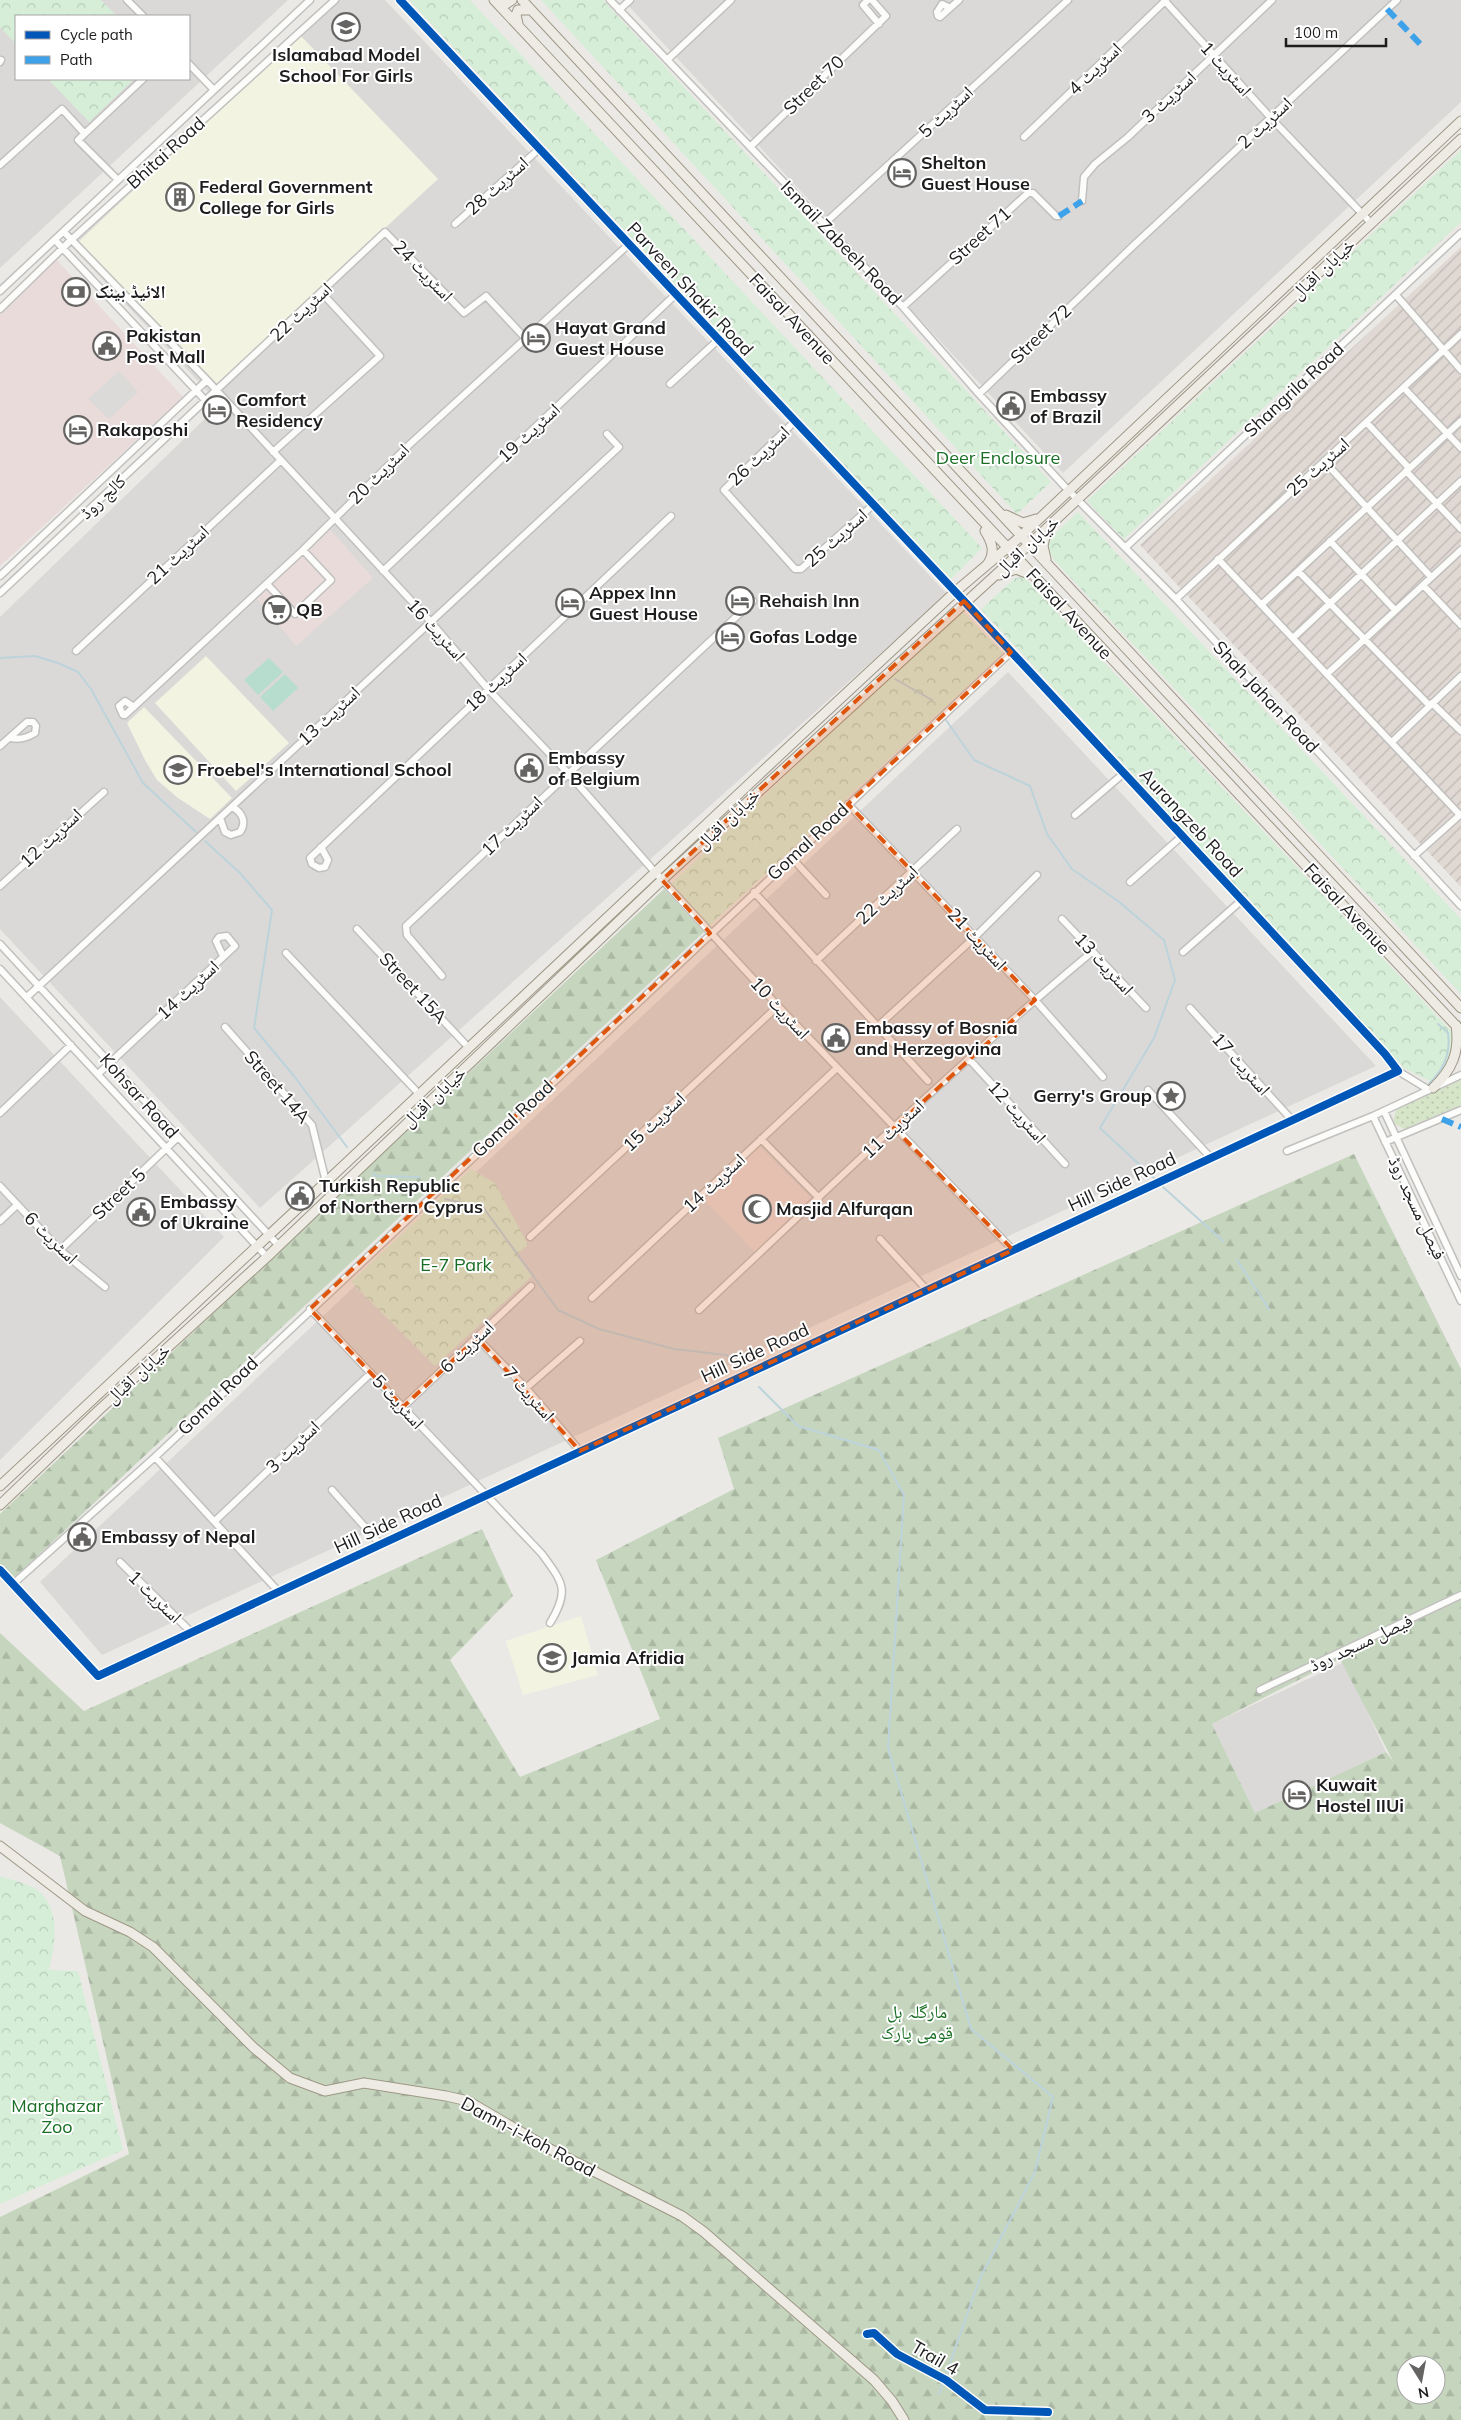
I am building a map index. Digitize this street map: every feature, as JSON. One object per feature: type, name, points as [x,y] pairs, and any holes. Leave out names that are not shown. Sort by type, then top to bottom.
[{"type":"main road","points":[[496,2],[506,4],[512,0]]},
{"type":"main road","name":"Faisal Avenue","points":[[522,0],[1459,1006]]},
{"type":"main road","name":"Faisal Avenue","points":[[496,2],[1458,1028]]},
{"type":"main road","points":[[518,25],[516,15],[518,10],[532,10]]},
{"type":"main road","name":"خیابان اقبال","points":[[0,1505],[99,1410],[279,1246],[960,597],[982,570],[1021,536],[1461,121]]},
{"type":"main road","name":"خیابان اقبال","points":[[0,1486],[258,1246],[268,1234],[420,1095],[654,872],[960,597],[989,580],[1016,557],[1461,139]]},
{"type":"main road","points":[[994,506],[1017,522],[1026,523],[1040,518]]},
{"type":"main road","points":[[978,518],[991,541],[992,551],[990,560],[982,570]]},
{"type":"main road","points":[[1047,528],[1043,546],[1048,564]]},
{"type":"main road","points":[[989,580],[1016,569],[1025,571],[1036,578]]},
{"type":"main road","points":[[1431,1089],[1453,1064],[1458,1039],[1458,1028]]},
{"type":"main road","name":"Damn-i-koh Road","points":[[0,1846],[85,1911],[130,1932],[153,1947],[254,2048],[290,2078],[325,2091],[364,2083],[446,2096],[468,2102],[550,2148],[682,2216],[704,2232],[874,2380],[904,2420]]},
{"type":"street","points":[[127,0],[142,15]]},
{"type":"street","name":"Bhitai Road","points":[[0,292],[310,0]]},
{"type":"street","name":"Bhitai Road","points":[[0,309],[70,241],[335,0]]},
{"type":"street","name":"Parveen Shakir Road","points":[[400,0],[960,597]]},
{"type":"street","name":"Ismail Zabeeh Road","points":[[610,0],[902,306],[979,394],[1068,490]]},
{"type":"street","points":[[619,10],[630,0]]},
{"type":"street","points":[[667,60],[731,0]]},
{"type":"street","points":[[868,0],[863,5],[878,24],[886,16],[872,0]]},
{"type":"street","points":[[950,8],[959,0]]},
{"type":"street","name":"اسٹریٹ 5","points":[[824,224],[1068,0]]},
{"type":"street","name":"اسٹریٹ 1","points":[[1165,0],[1213,55],[1371,224]]},
{"type":"street","name":"اسٹریٹ 4","points":[[1024,137],[1165,0]]},
{"type":"street","name":"اسٹریٹ 3","points":[[1082,201],[1083,180],[1095,164],[1128,137],[1272,0]]},
{"type":"street","name":"اسٹریٹ 2","points":[[1102,275],[1397,0]]},
{"type":"street","name":"Street 70","points":[[750,147],[878,24]]},
{"type":"street","points":[[190,65],[214,90]]},
{"type":"street","points":[[118,180],[78,140],[142,80]]},
{"type":"street","points":[[0,165],[62,109],[84,133]]},
{"type":"street","name":"اسٹریٹ 28","points":[[456,224],[539,149]]},
{"type":"street","name":"Street 71","points":[[902,306],[1028,193],[1033,193],[1056,216],[1059,216]]},
{"type":"street","points":[[64,232],[70,241],[216,391]]},
{"type":"street","name":"اسٹریٹ 22","points":[[216,391],[385,232]]},
{"type":"street","name":"اسٹریٹ 24","points":[[385,232],[464,313],[484,296],[488,297],[526,339]]},
{"type":"street","name":"Shangrila Road","points":[[1126,548],[1461,233]]},
{"type":"street","points":[[55,240],[206,400]]},
{"type":"street","name":"اسٹریٹ 20","points":[[134,707],[303,550],[409,445],[628,245]]},
{"type":"street","name":"Street 72","points":[[979,394],[1102,275]]},
{"type":"street","points":[[0,292],[7,302]]},
{"type":"street","points":[[273,452],[380,356],[322,293]]},
{"type":"street","name":"اسٹریٹ 19","points":[[383,571],[675,295]]},
{"type":"street","points":[[1396,295],[1461,370]]},
{"type":"street","name":"اسٹریٹ 25","points":[[1176,599],[1461,334]]},
{"type":"street","points":[[670,384],[718,340]]},
{"type":"street","name":"کالج روڈ","points":[[0,576],[207,380]]},
{"type":"street","points":[[1404,388],[1461,448]]},
{"type":"street","name":"کالج روڈ","points":[[0,594],[216,391]]},
{"type":"street","name":"اسٹریٹ 16","points":[[216,391],[430,621],[488,689],[568,772],[654,872]]},
{"type":"street","points":[[1261,605],[1461,421]]},
{"type":"street","name":"اسٹریٹ 26","points":[[794,422],[724,490],[798,570]]},
{"type":"street","points":[[1366,423],[1461,530]]},
{"type":"street","name":"اسٹریٹ 13","points":[[27,997],[619,447],[607,434]]},
{"type":"street","name":"اسٹریٹ 21","points":[[76,651],[281,460]]},
{"type":"street","points":[[1324,461],[1431,577]]},
{"type":"street","points":[[1292,638],[1398,542],[1461,481]]},
{"type":"street","name":"Shah Jahan Road","points":[[1068,490],[1176,599],[1461,906]]},
{"type":"street","name":"اسٹریٹ 25","points":[[798,570],[873,505]]},
{"type":"street","name":"اسٹریٹ 18","points":[[320,847],[671,516]]},
{"type":"street","points":[[1330,541],[1396,610]]},
{"type":"street","points":[[267,584],[295,614],[331,580],[303,550]]},
{"type":"street","points":[[1327,674],[1461,550]]},
{"type":"street","points":[[1218,559],[1460,814],[1414,856]]},
{"type":"street","points":[[1298,571],[1461,732]]},
{"type":"street","points":[[1422,585],[1461,625]]},
{"type":"street","name":"Aurangzeb Road","points":[[960,597],[1389,1058],[1398,1071]]},
{"type":"street","name":"اسٹریٹ 17","points":[[442,976],[408,934],[406,926],[753,600]]},
{"type":"street","name":"Gomal Road","points":[[13,1584],[154,1457],[1011,652]]},
{"type":"street","points":[[1392,742],[1461,676]]},
{"type":"street","points":[[0,746],[26,722],[33,722],[36,726],[35,733],[30,737],[11,738]]},
{"type":"street","points":[[1075,815],[1124,773]]},
{"type":"street","name":"اسٹریٹ 12","points":[[0,886],[104,792]]},
{"type":"street","name":"اسٹریٹ 21","points":[[848,804],[1035,1000],[1103,1077]]},
{"type":"street","points":[[220,818],[225,832],[231,835],[240,832],[244,824],[243,818],[232,807]]},
{"type":"street","name":"اسٹریٹ 22","points":[[816,961],[957,830]]},
{"type":"street","points":[[1130,882],[1182,836]]},
{"type":"street","points":[[791,858],[826,895]]},
{"type":"street","name":"اسٹریٹ 10","points":[[654,872],[778,1006],[1013,1250]]},
{"type":"street","points":[[878,1026],[975,937],[1037,875]]},
{"type":"street","points":[[754,892],[928,1081]]},
{"type":"street","points":[[1183,952],[1242,900]]},
{"type":"street","name":"اسٹریٹ 13","points":[[1062,919],[1146,1008]]},
{"type":"street","name":"Street 15A","points":[[357,929],[469,1048]]},
{"type":"street","name":"اسٹریٹ 14","points":[[109,1063],[235,946],[228,936],[220,937],[216,941],[223,956]]},
{"type":"street","name":"Kohsar Road","points":[[0,944],[177,1138],[279,1246]]},
{"type":"street","name":"اسٹریٹ 11","points":[[699,1310],[969,1059],[1092,952]]},
{"type":"street","points":[[286,953],[420,1095]]},
{"type":"street","name":"Kohsar Road","points":[[0,969],[267,1257]]},
{"type":"street","name":"اسٹریٹ 15","points":[[530,1237],[778,1006]]},
{"type":"street","name":"اسٹریٹ 17","points":[[1190,1008],[1292,1120]]},
{"type":"street","name":"Street 14A","points":[[225,1027],[312,1125],[326,1182]]},
{"type":"street","points":[[0,1113],[71,1045]]},
{"type":"street","name":"اسٹریٹ 12","points":[[969,1059],[1065,1164]]},
{"type":"street","points":[[98,1074],[109,1063]]},
{"type":"street","name":"اسٹریٹ 14","points":[[592,1298],[837,1068]]},
{"type":"street","points":[[1398,1071],[1431,1089]]},
{"type":"street","name":"Hill Side Road","points":[[13,1584],[98,1676],[1398,1071]]},
{"type":"street","points":[[1287,1151],[1373,1116],[1461,1075]]},
{"type":"street","points":[[1148,1090],[1211,1158]]},
{"type":"street","name":"فیصل مسجد روڈ","points":[[1385,1142],[1461,1110]]},
{"type":"street","name":"فیصل مسجد روڈ","points":[[1384,1111],[1461,1276]]},
{"type":"street","name":"فیصل مسجد روڈ","points":[[1373,1116],[1461,1301]]},
{"type":"street","name":"Street 5","points":[[60,1250],[167,1150],[177,1138]]},
{"type":"street","points":[[761,1139],[819,1198]]},
{"type":"street","name":"اسٹریٹ 6","points":[[0,1186],[60,1250],[105,1287]]},
{"type":"street","points":[[0,1221],[17,1205]]},
{"type":"street","points":[[880,1238],[927,1290]]},
{"type":"street","name":"اسٹریٹ 6","points":[[403,1407],[531,1286]]},
{"type":"street","name":"اسٹریٹ 5","points":[[310,1309],[542,1554],[556,1573],[564,1595],[550,1623]]},
{"type":"street","name":"اسٹریٹ 7","points":[[476,1338],[526,1388],[580,1451]]},
{"type":"street","points":[[526,1388],[580,1341]]},
{"type":"street","name":"اسٹریٹ 3","points":[[215,1521],[371,1373]]},
{"type":"street","points":[[154,1457],[278,1591]]},
{"type":"street","points":[[332,1490],[380,1544]]},
{"type":"street","name":"اسٹریٹ 1","points":[[120,1562],[191,1632]]},
{"type":"street","points":[[0,1570],[13,1584]]},
{"type":"street","name":"فیصل مسجد روڈ","points":[[1260,1690],[1461,1595]]},
{"type":"highlighted area","points":[[964,601],[1011,652],[848,804],[1035,1000],[894,1128],[1013,1250],[580,1451],[477,1338],[403,1407],[310,1309],[710,933],[662,880]]},
{"type":"shaded area","points":[[0,0],[288,0],[0,268]]},
{"type":"shaded area","points":[[330,0],[385,0],[947,594],[260,1208],[0,929],[0,617],[215,409],[213,397],[70,245]]},
{"type":"shaded area","points":[[623,0],[1461,0],[1461,102],[1063,473]]},
{"type":"shaded area","points":[[299,34],[438,179],[210,390],[74,246]]},
{"type":"shaded area","points":[[1461,247],[1461,887],[1140,545]]},
{"type":"shaded area","points":[[57,260],[183,397],[0,566],[0,314]]},
{"type":"shaded area","points":[[119,371],[138,392],[109,419],[88,399]]},
{"type":"shaded area","points":[[327,526],[373,578],[296,646],[254,595]]},
{"type":"shaded area","points":[[206,656],[289,743],[236,791],[155,703]]},
{"type":"shaded area","points":[[1008,672],[1376,1066],[102,1655],[40,1582]]},
{"type":"shaded area","name":"Froebel's International School","points":[[144,707],[232,798],[210,819],[178,798],[157,780],[145,760],[127,723]]},
{"type":"shaded area","points":[[0,997],[224,1237],[0,1460]]},
{"type":"shaded area","points":[[758,1145],[811,1198],[755,1252],[702,1198]]},
{"type":"shaded area","name":"Jamia Afridia","points":[[581,1616],[598,1675],[523,1695],[506,1641]]},
{"type":"shaded area","points":[[1344,1662],[1386,1752],[1255,1813],[1212,1724]]},
{"type":"green space","points":[[0,0],[101,0],[116,15],[15,15],[15,43],[0,27]]},
{"type":"green space","points":[[409,0],[470,0],[982,548],[951,579]]},
{"type":"green space","name":"Deer Enclosure","points":[[541,0],[603,0],[1051,482],[1017,514]]},
{"type":"green space","points":[[49,80],[133,80],[89,122]]},
{"type":"green space","points":[[1461,150],[1461,222],[1124,539],[1087,501]]},
{"type":"green space","points":[[1078,512],[1461,919],[1461,994],[1054,560],[1049,549],[1049,539]]},
{"type":"green space","points":[[1024,577],[1453,1033],[1449,1060],[1434,1083],[1404,1068],[981,609],[1015,578]]},
{"type":"green space","points":[[961,610],[1003,653],[709,926],[671,884]]},
{"type":"green space","points":[[269,658],[283,672],[258,695],[244,680]]},
{"type":"green space","points":[[285,674],[298,688],[273,711],[260,697]]},
{"type":"green space","points":[[664,889],[704,932],[14,1578],[0,1564],[0,1514]]},
{"type":"green space","points":[[1461,1080],[1461,1105],[1404,1129],[1393,1123],[1396,1110]]},
{"type":"green space","name":"مارگلہ ہل قومی پارک","points":[[1354,1154],[1461,1369],[1461,2420],[0,2420],[0,2217],[129,2154],[60,1856],[0,1823],[0,1633],[84,1711],[482,1529],[513,1596],[450,1660],[520,1777],[660,1719],[596,1560],[734,1489],[718,1438]],"holes":[[[1340,1659],[1393,1761],[1386,1752],[1255,1813],[1212,1724]]]},
{"type":"green space","name":"E-7 Park","points":[[471,1169],[495,1183],[528,1245],[516,1255],[532,1276],[435,1366],[351,1282]]},
{"type":"green space","name":"Marghazar Zoo","points":[[0,1876],[27,1884],[40,1892],[47,1900],[54,1919],[55,1929],[49,1970],[78,1971],[123,2150],[0,2204]]},
{"type":"waterway","points":[[0,658],[35,656],[78,672],[91,689],[143,783],[196,832]]},
{"type":"waterway","points":[[895,679],[932,700]]},
{"type":"waterway","points":[[946,720],[974,760],[1030,786],[1047,834],[1072,869],[1118,901],[1164,940],[1175,980],[1154,1038],[1100,1128],[1155,1179]]},
{"type":"waterway","points":[[205,841],[240,873],[272,910],[254,1028],[294,1076],[347,1147]]},
{"type":"waterway","points":[[1428,1085],[1442,1068],[1447,1055],[1448,1033],[1438,1024]]},
{"type":"waterway","points":[[373,1173],[376,1176],[419,1177]]},
{"type":"waterway","points":[[1163,1187],[1223,1241]]},
{"type":"waterway","points":[[445,1199],[483,1207],[558,1310],[599,1329],[674,1349],[727,1355],[736,1365]]},
{"type":"waterway","points":[[1237,1260],[1269,1309]]},
{"type":"waterway","points":[[759,1387],[798,1426],[879,1450],[904,1495],[888,1748],[971,2029],[1053,2097],[1035,2172],[980,2278],[939,2394]]},
{"type":"marked path","points":[[1387,9],[1422,46]]},
{"type":"marked path","points":[[1059,216],[1082,201]]},
{"type":"marked path","points":[[1442,1119],[1461,1127]]},
{"type":"cycle path","points":[[0,1570],[98,1676],[1398,1071],[1385,1054],[964,601],[400,0]]},
{"type":"cycle path","name":"Trail 4","points":[[867,2334],[874,2333],[897,2354],[946,2380],[985,2410],[1048,2412]]},
{"type":"place","name":"Islamabad Model School For Girls","points":[[346,27]]},
{"type":"place","name":"Shelton Guest House","points":[[902,173]]},
{"type":"place","name":"Federal Government College for Girls","points":[[180,197]]},
{"type":"place","name":"الائیڈ بینک","points":[[76,292]]},
{"type":"place","name":"Hayat Grand Guest House","points":[[536,338]]},
{"type":"place","name":"Pakistan Post Mall","points":[[107,346]]},
{"type":"place","name":"Embassy of Brazil","points":[[1011,406]]},
{"type":"place","name":"Comfort Residency","points":[[217,410]]},
{"type":"place","name":"Rakaposhi","points":[[78,430]]},
{"type":"place","name":"Rehaish Inn","points":[[740,601]]},
{"type":"place","name":"Appex Inn Guest House","points":[[570,603]]},
{"type":"place","name":"QB","points":[[277,610]]},
{"type":"place","name":"Gofas Lodge","points":[[730,637]]},
{"type":"place","name":"Embassy of Belgium","points":[[529,768]]},
{"type":"place","name":"Froebel's International School","points":[[178,770]]},
{"type":"place","name":"Embassy of Bosnia and Herzegovina","points":[[836,1038]]},
{"type":"place","name":"Gerry's Group","points":[[1171,1096]]},
{"type":"place","name":"Turkish Republic of Northern Cyprus","points":[[300,1196]]},
{"type":"place","name":"Masjid Alfurqan","points":[[757,1209]]},
{"type":"place","name":"Embassy of Ukraine","points":[[141,1212]]},
{"type":"place","name":"Embassy of Nepal","points":[[82,1537]]},
{"type":"place","name":"Jamia Afridia","points":[[552,1658]]},
{"type":"place","name":"Kuwait Hostel IIUi","points":[[1297,1795]]}]
